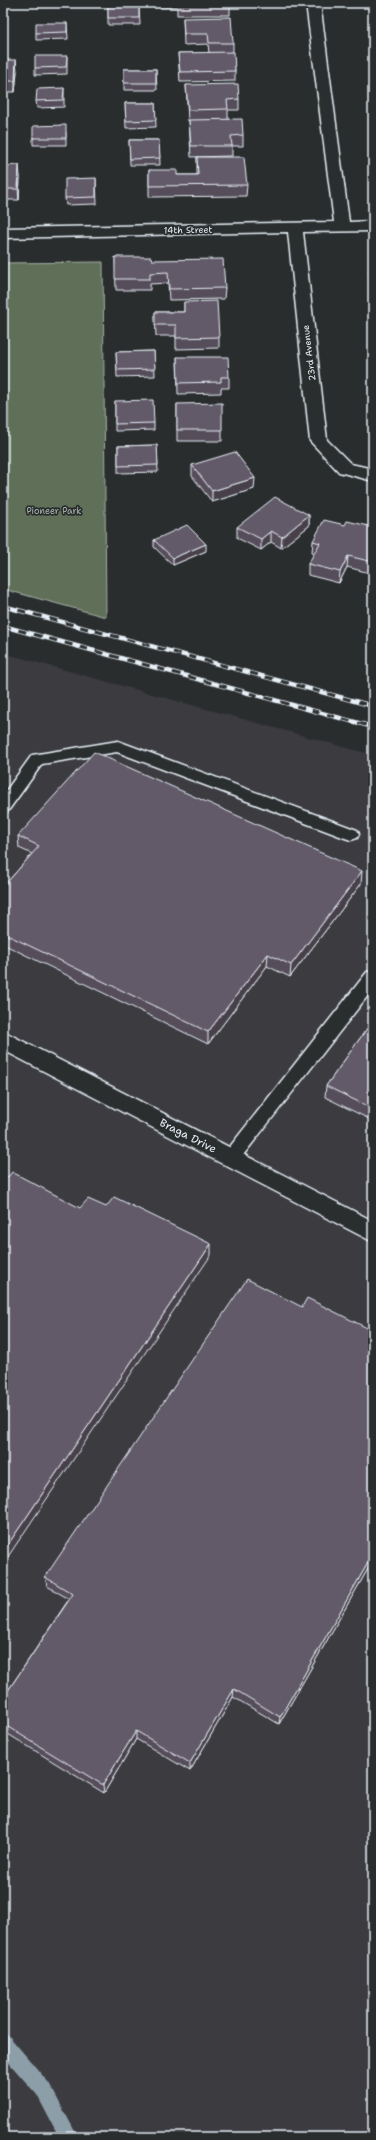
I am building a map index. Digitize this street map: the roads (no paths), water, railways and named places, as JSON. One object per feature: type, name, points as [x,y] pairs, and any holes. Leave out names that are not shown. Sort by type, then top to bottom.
[{"type":"street","points":[[313,3],[342,227]]},
{"type":"street","name":"14th Street","points":[[3,233],[373,226]]},
{"type":"street","name":"23rd Avenue","points":[[295,228],[319,441],[345,468],[373,475]]},
{"type":"street","name":"Braga Drive","points":[[3,1040],[373,1232]]},
{"type":"lane","points":[[3,807],[37,759],[118,746],[351,834]]},
{"type":"lane","points":[[231,1158],[373,977]]},
{"type":"waterway","points":[[3,2042],[43,2089],[69,2137]]},
{"type":"railway","points":[[3,606],[373,706]]},
{"type":"railway","points":[[3,626],[373,727]]},
{"type":"park label","name":"Pioneer Park","points":[[54,511]]}]
